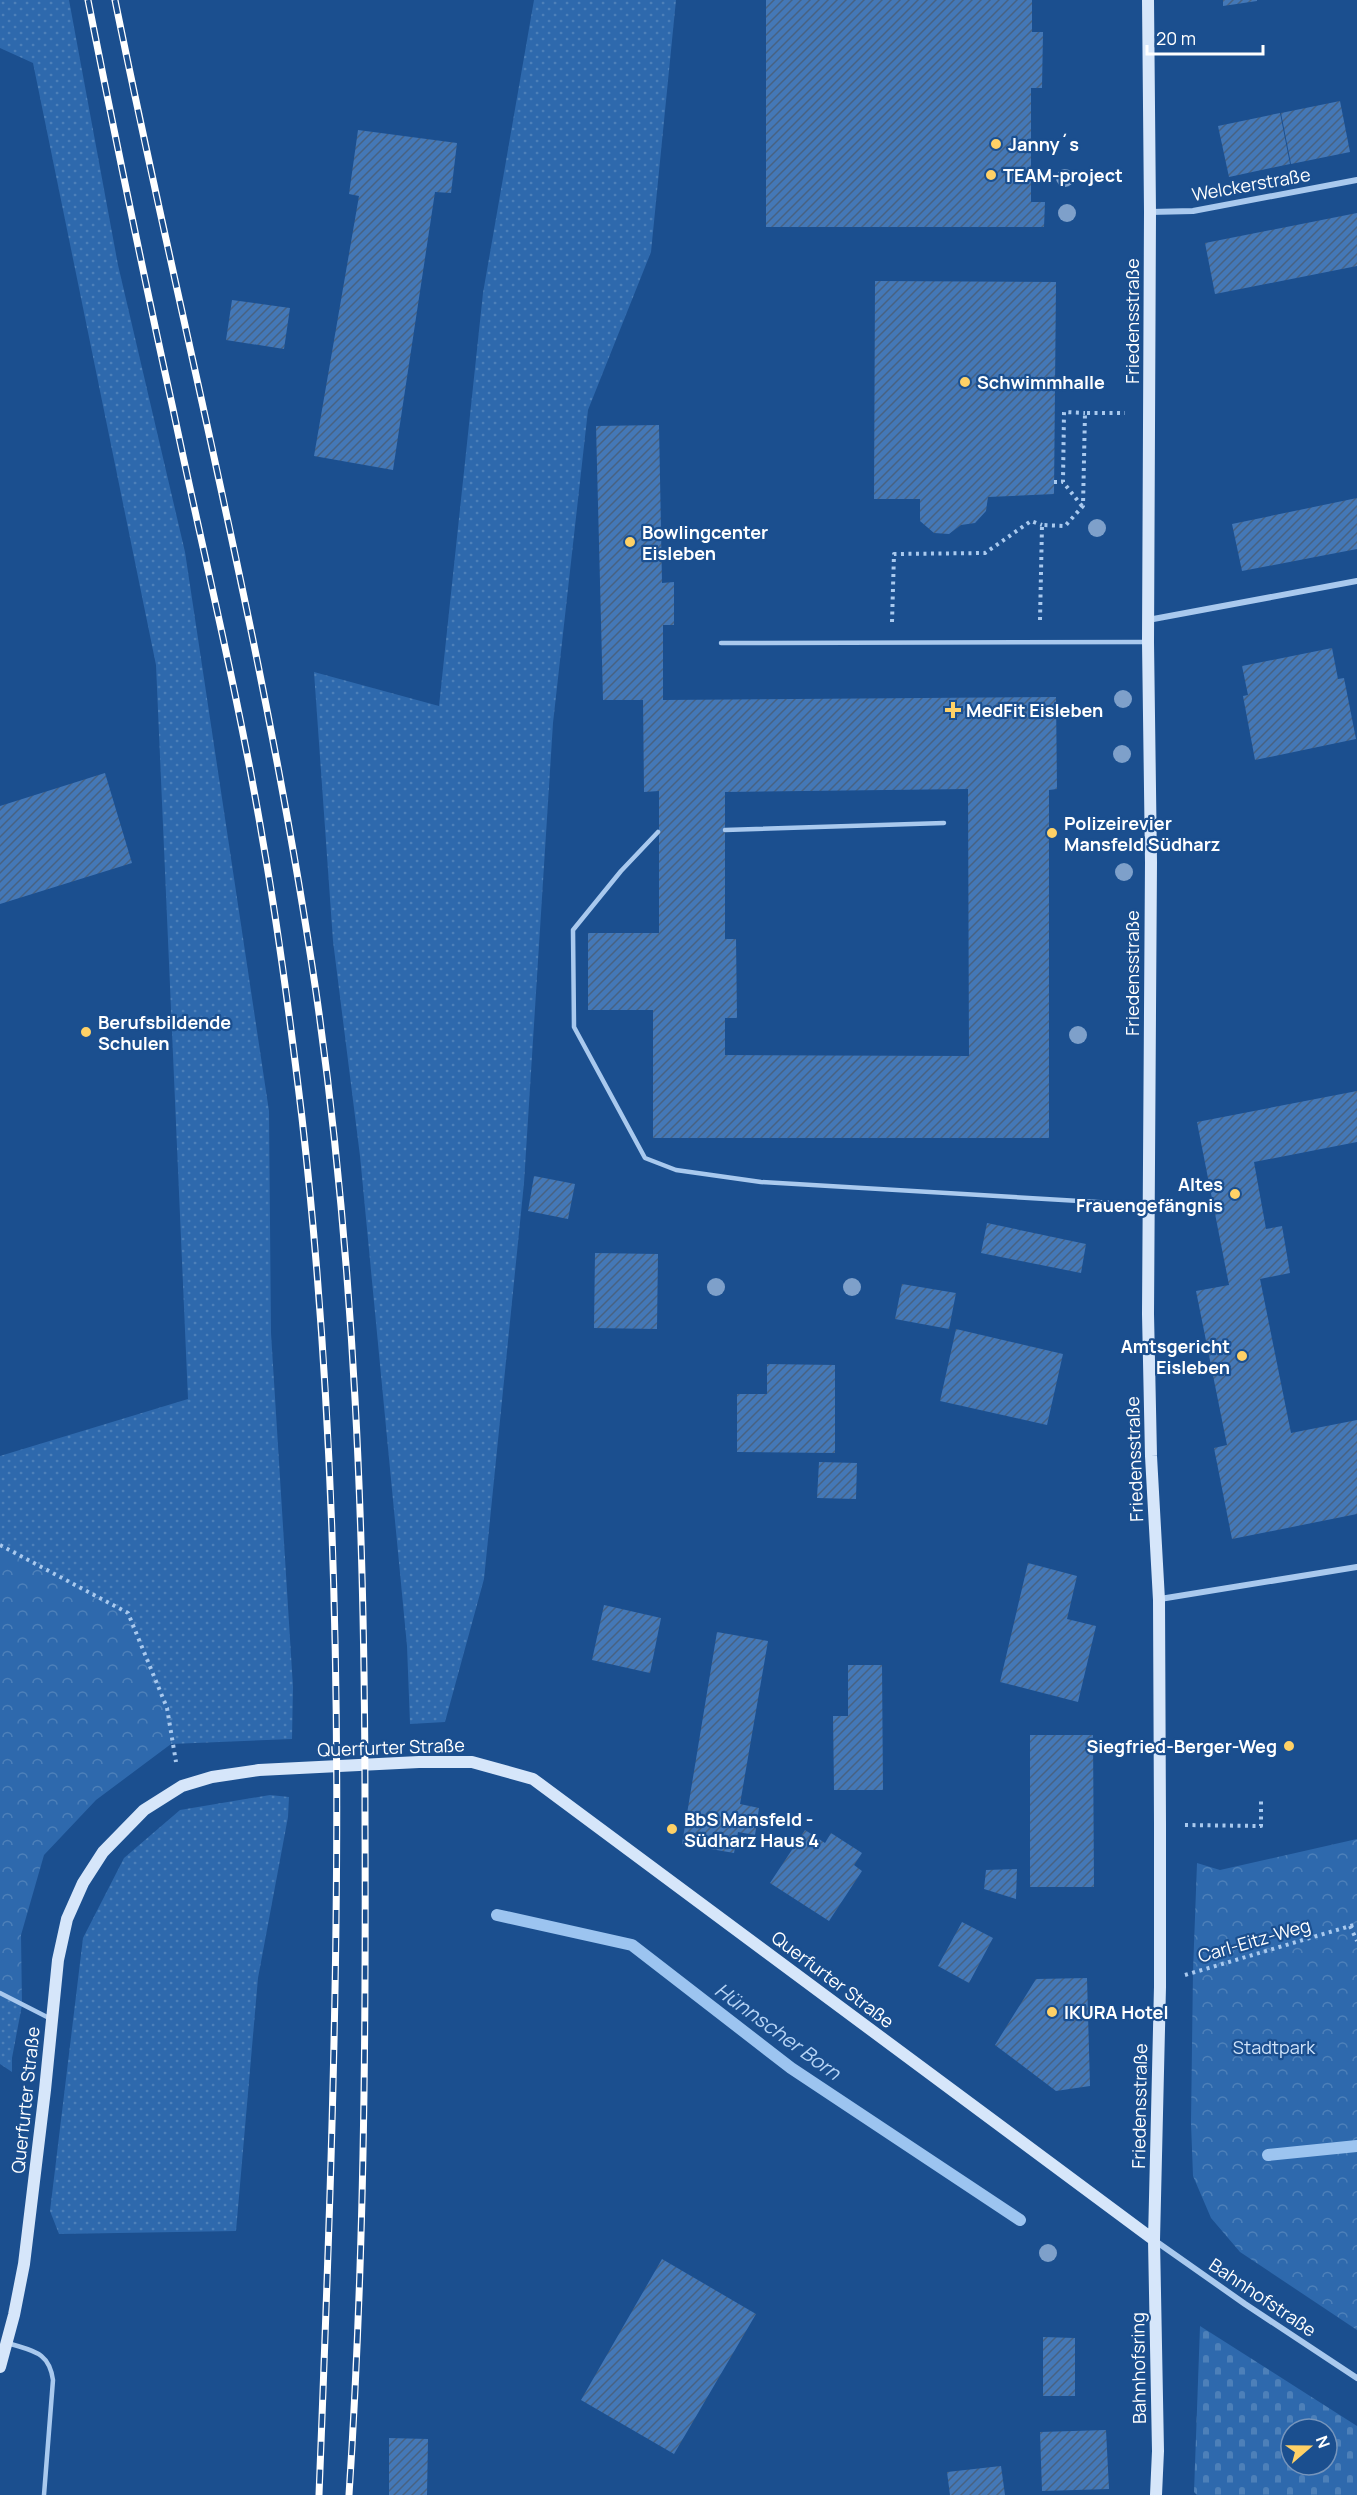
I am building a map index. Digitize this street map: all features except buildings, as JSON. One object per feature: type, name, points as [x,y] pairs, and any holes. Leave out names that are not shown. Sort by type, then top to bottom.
[{"type":"main road","name":"Friedensstraße","points":[[1148,0],[1150,212],[1148,642],[1151,862],[1148,1314],[1151,1444],[1159,1599],[1160,1824],[1160,1987],[1154,2240]]},
{"type":"main road","name":"Querfurter Straße","points":[[0,2367],[8,2343],[24,2265],[58,1960],[67,1919],[83,1883],[103,1852],[144,1810],[182,1786],[212,1777],[259,1770],[419,1762],[472,1762],[533,1779],[1154,2240]]},
{"type":"main road","name":"Bahnhofsring","points":[[1154,2240],[1158,2451],[1156,2495]]},
{"type":"street","name":"Welckerstraße","points":[[1150,212],[1193,211],[1357,180]]},
{"type":"street","points":[[1148,620],[1357,581]]},
{"type":"street","points":[[1159,1599],[1357,1567]]},
{"type":"street","name":"Bahnhofstraße","points":[[1154,2240],[1357,2378]]},
{"type":"lane","points":[[721,643],[1148,642]]},
{"type":"lane","points":[[725,830],[944,824]]},
{"type":"lane","points":[[658,832],[621,871],[573,930],[574,1026],[645,1158],[676,1170],[760,1182],[1149,1205]]},
{"type":"lane","points":[[0,1993],[52,2019]]},
{"type":"lane","points":[[8,2343],[39,2353],[49,2362],[52,2371],[44,2495]]},
{"type":"path","points":[[1083,506],[1063,482],[1064,412],[1150,413]]},
{"type":"path","points":[[892,642],[894,554],[985,553],[1031,521],[1042,525],[1065,526],[1083,506],[1084,413]]},
{"type":"path","points":[[1054,482],[1063,482]]},
{"type":"path","points":[[1039,641],[1042,525]]},
{"type":"path","points":[[0,1545],[128,1614],[167,1708],[171,1744],[182,1786]]},
{"type":"path","points":[[1160,1824],[1261,1826],[1261,1797]]},
{"type":"path","name":"Carl-Eitz-Weg","points":[[1160,1987],[1193,1971],[1357,1924]]},
{"type":"path","points":[[1350,1926],[1357,1941]]},
{"type":"green space","points":[[0,0],[69,0],[118,265],[185,552],[269,1111],[271,1333],[293,1687],[292,1739],[171,1744],[167,1708],[128,1614],[0,1545],[0,1456],[188,1399],[156,665],[33,63],[0,48]]},
{"type":"green space","points":[[534,0],[676,0],[651,252],[588,410],[553,723],[524,1183],[484,1579],[445,1722],[410,1724],[407,1646],[360,1156],[333,941],[314,672],[439,706],[483,293]]},
{"type":"green space","points":[[0,1545],[128,1613],[167,1708],[171,1744],[96,1800],[44,1855],[21,1935],[22,2005],[0,1993]]},
{"type":"green space","points":[[270,1795],[289,1797],[288,1817],[258,1978],[236,2231],[59,2234],[50,2211],[83,1938],[124,1858],[180,1810]]},
{"type":"green space","name":"Stadtpark","points":[[1357,1839],[1357,2330],[1240,2252],[1211,2218],[1193,2176],[1191,2123],[1197,1863],[1220,1870]]},
{"type":"green space","points":[[0,1993],[22,2005],[12,2058],[12,2072],[0,2064]]},
{"type":"green space","points":[[1200,2326],[1357,2426],[1357,2495],[1197,2495],[1194,2492]]},
{"type":"waterway","name":"Hünnscher Born","points":[[497,1915],[632,1945],[791,2068],[1020,2220]]},
{"type":"waterway","name":"Hünnscher Born","points":[[1268,2155],[1357,2146]]},
{"type":"railway","points":[[88,0],[253,788],[289,1014],[302,1118],[318,1289],[329,1461],[335,1633],[337,1806],[331,2151],[319,2495]]},
{"type":"railway","points":[[115,0],[249,618],[273,742],[316,992],[340,1196],[349,1298],[360,1504],[364,1709],[363,2154],[358,2324],[349,2495]]},
{"type":"place","name":"Janny´s","points":[[996,144]]},
{"type":"place","name":"TEAM-project","points":[[991,175]]},
{"type":"place","name":"Schwimmhalle","points":[[965,382]]},
{"type":"place","name":"Bowlingcenter Eisleben","points":[[630,542]]},
{"type":"place","name":"MedFit Eisleben","points":[[953,710]]},
{"type":"place","name":"Polizeirevier Mansfeld Südharz","points":[[1052,833]]},
{"type":"place","name":"Berufsbildende Schulen","points":[[86,1032]]},
{"type":"place","name":"Altes Frauengefängnis","points":[[1235,1194]]},
{"type":"place","name":"Amtsgericht Eisleben","points":[[1242,1356]]},
{"type":"place","name":"Siegfried-Berger-Weg","points":[[1289,1746]]},
{"type":"place","name":"BbS Mansfeld - Südharz Haus 4","points":[[672,1829]]},
{"type":"place","name":"IKURA Hotel","points":[[1052,2012]]}]
